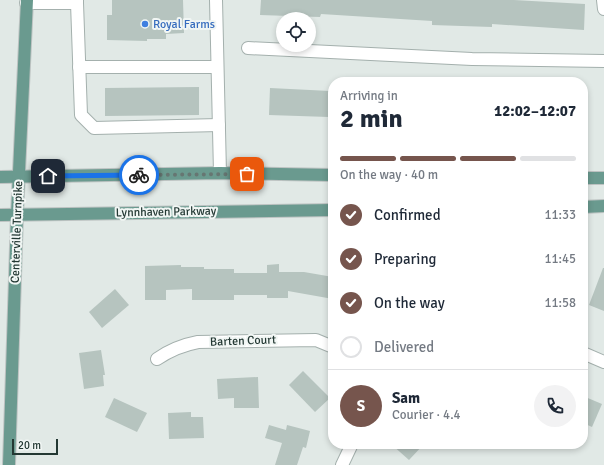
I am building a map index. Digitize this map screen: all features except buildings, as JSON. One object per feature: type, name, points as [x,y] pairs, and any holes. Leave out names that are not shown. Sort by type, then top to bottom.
[{"type":"main road","name":"Centerville Turnpike","points":[[9,465],[26,1]]},
{"type":"main road","points":[[0,177],[220,173],[328,175]]},
{"type":"main road","points":[[588,178],[604,178]]},
{"type":"main road","points":[[588,207],[604,206]]},
{"type":"main road","name":"Lynnhaven Parkway","points":[[0,215],[328,210]]},
{"type":"street","points":[[216,0],[220,173]]},
{"type":"street","points":[[603,0],[604,10]]},
{"type":"street","points":[[26,1],[77,2],[80,115],[94,128],[219,125]]},
{"type":"street","points":[[248,48],[472,58],[604,61]]},
{"type":"street","points":[[79,67],[217,67]]},
{"type":"street","name":"Barten Court","points":[[157,359],[176,348],[198,342],[316,340],[328,345]]},
{"type":"street","points":[[588,356],[604,362]]},
{"type":"street","points":[[342,465],[350,449]]},
{"type":"way so far","points":[[139,175],[220,173],[247,174]]},
{"type":"place","name":"Royal Farms","points":[[145,24]]},
{"type":"route","points":[[48,176],[139,175]]}]
